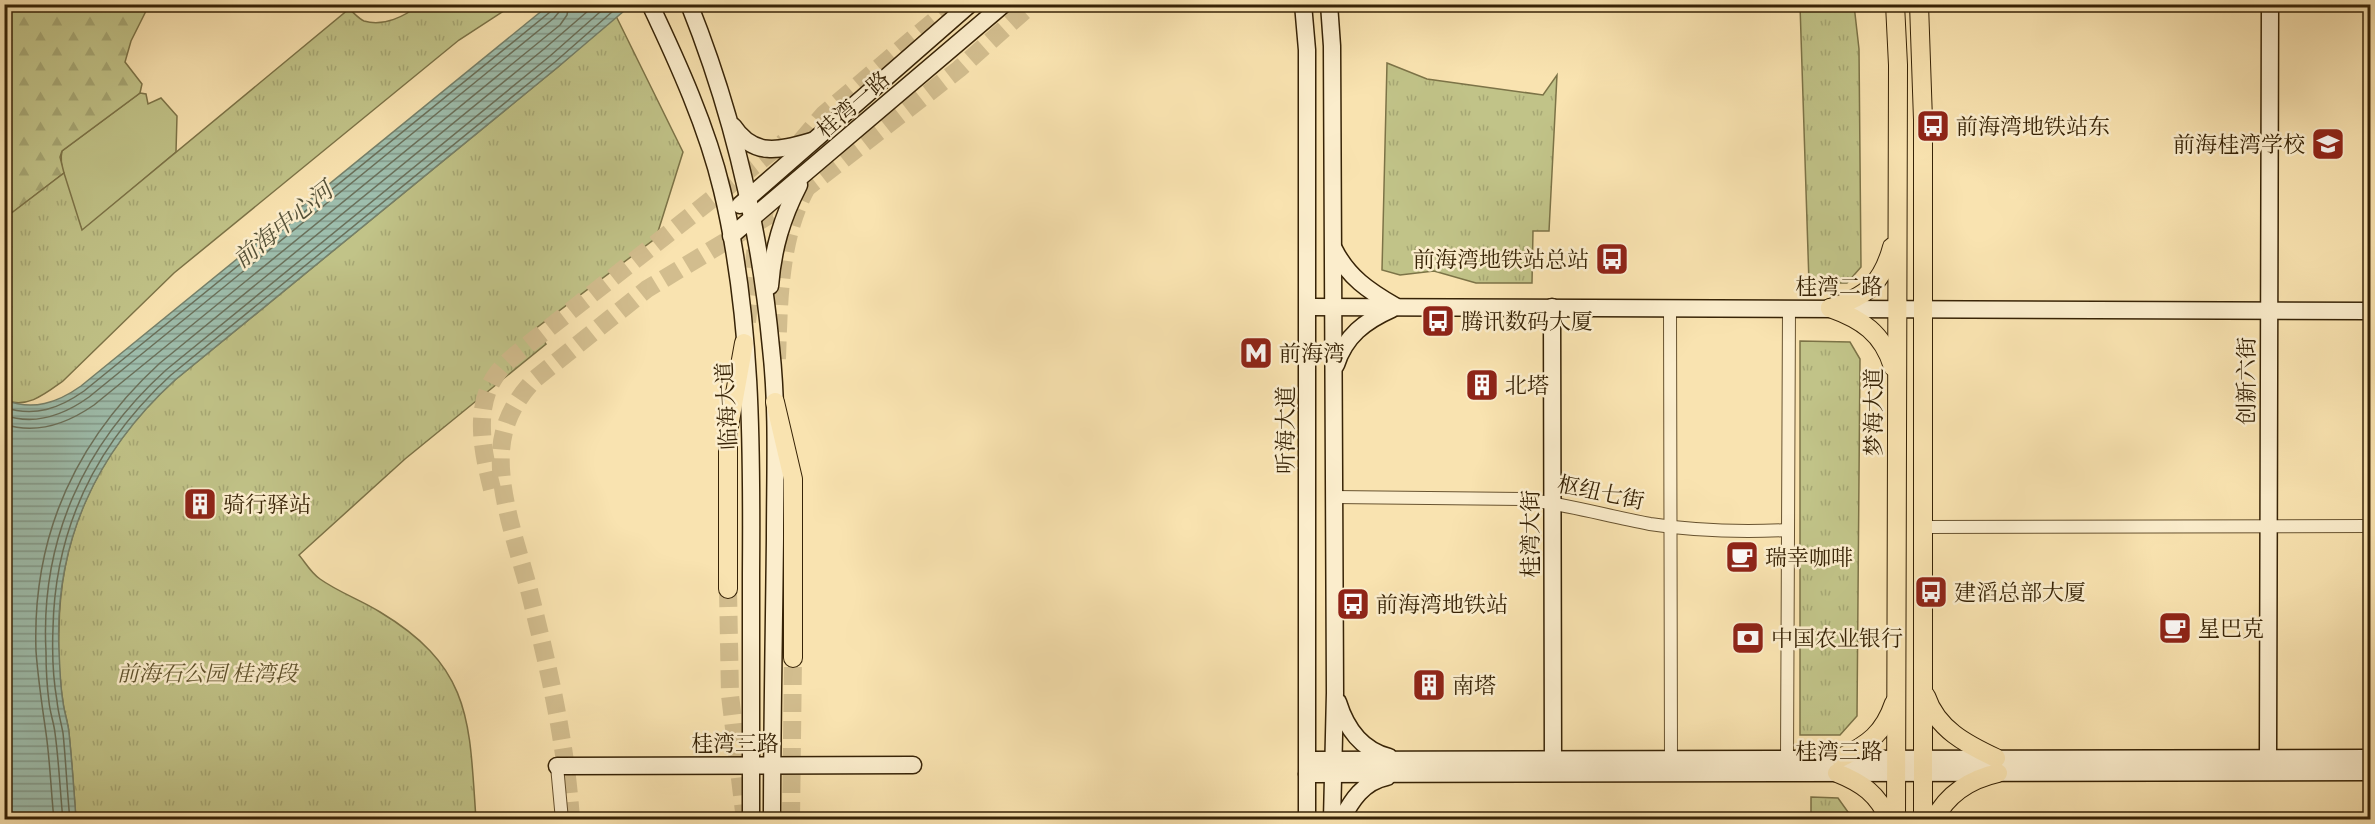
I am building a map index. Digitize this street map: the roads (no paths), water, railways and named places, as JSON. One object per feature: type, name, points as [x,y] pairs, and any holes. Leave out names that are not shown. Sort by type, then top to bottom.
[{"type":"main road","name":"临海大道","points":[[650,4],[711,151],[731,236],[748,383],[752,477],[751,819]]},
{"type":"main road","name":"临海大道","points":[[689,4],[729,120],[748,199],[768,314],[775,402],[772,819]]},
{"type":"main road","name":"桂湾一路","points":[[727,216],[970,4]]},
{"type":"main road","name":"桂湾一路","points":[[731,236],[1004,4]]},
{"type":"main road","name":"听海大道","points":[[1303,4],[1307,50],[1307,819]]},
{"type":"main road","points":[[1329,4],[1332,46],[1335,693],[1332,819]]},
{"type":"main road","name":"梦海大道","points":[[1895,4],[1898,65],[1896,819]]},
{"type":"main road","points":[[1919,4],[1923,120],[1923,819]]},
{"type":"main road","name":"创新六街","points":[[2268,759],[2268,526],[2274,311],[2270,4]]},
{"type":"main road","points":[[729,120],[740,136],[758,147],[780,149],[815,140]]},
{"type":"main road","points":[[768,314],[772,264],[779,227],[804,176]]},
{"type":"main road","points":[[1830,308],[1859,297],[1874,285],[1889,259],[1897,231]]},
{"type":"main road","points":[[1333,246],[1341,262],[1358,282],[1397,307]]},
{"type":"main road","name":"桂湾二路","points":[[1308,307],[2370,311]]},
{"type":"main road","points":[[1333,378],[1337,362],[1348,339],[1375,316],[1397,307]]},
{"type":"main road","name":"桂湾大街","points":[[1552,307],[1553,760]]},
{"type":"main road","points":[[1830,308],[1860,320],[1877,335],[1887,349],[1897,381]]},
{"type":"main road","points":[[728,589],[728,432],[744,344]]},
{"type":"main road","points":[[775,402],[793,479],[794,658]]},
{"type":"main road","points":[[1889,819],[1877,797],[1839,766],[1878,734],[1889,716],[1898,686]]},
{"type":"main road","points":[[1923,686],[1929,706],[1948,731],[1997,766],[1986,776],[1956,792],[1941,806],[1934,819]]},
{"type":"main road","points":[[1335,693],[1343,718],[1366,747],[1401,767]]},
{"type":"main road","name":"桂湾三路","points":[[1401,767],[1553,760],[1787,758],[1839,766]]},
{"type":"main road","name":"桂湾三路","points":[[1307,767],[2330,765],[2370,758]]},
{"type":"main road","name":"桂湾三路","points":[[1997,766],[2268,759],[2330,765],[2370,772]]},
{"type":"main road","name":"桂湾三路","points":[[557,766],[913,765]]},
{"type":"main road","points":[[1341,819],[1355,796],[1369,784],[1401,767]]},
{"type":"street","points":[[1670,308],[1671,759]]},
{"type":"street","points":[[1787,758],[1789,308]]},
{"type":"street","name":"枢纽七街","points":[[1334,497],[1491,498],[1552,503],[1670,527],[1788,530]]},
{"type":"street","points":[[1923,527],[2370,526]]},
{"type":"street","points":[[557,766],[562,819]]},
{"type":"water","name":"前海中心河","points":[[549,5],[631,5],[175,380],[147,408],[102,469],[73,537],[64,573],[59,611],[62,696],[69,733],[76,819],[5,819],[5,400],[25,405],[44,404],[63,397],[81,386]]},
{"type":"tunnel","points":[[764,213],[779,174],[790,154],[824,114],[954,4]]},
{"type":"tunnel","points":[[571,820],[569,791],[555,704],[503,485],[502,440],[507,421],[516,403],[535,379],[647,289],[781,208],[959,69],[1032,4]]},
{"type":"tunnel","points":[[492,489],[483,446],[482,416],[489,388],[500,370],[530,343],[784,142]]},
{"type":"tunnel","points":[[777,359],[785,250],[790,229],[806,189]]},
{"type":"tunnel","points":[[747,322],[756,245]]},
{"type":"tunnel","points":[[728,589],[730,695],[745,820]]},
{"type":"tunnel","points":[[791,820],[793,658]]},
{"type":"place","name":"前海湾地铁站东","points":[[1933,126]]},
{"type":"place","name":"前海桂湾学校","points":[[2328,144]]},
{"type":"place","name":"前海湾地铁站总站","points":[[1612,259]]},
{"type":"place","name":"腾讯数码大厦","points":[[1438,321]]},
{"type":"place","name":"前海湾","points":[[1256,353]]},
{"type":"place","name":"北塔","points":[[1482,385]]},
{"type":"place","name":"骑行驿站","points":[[200,504]]},
{"type":"place","name":"瑞幸咖啡","points":[[1742,557]]},
{"type":"place","name":"建滔总部大厦","points":[[1931,592]]},
{"type":"place","name":"前海湾地铁站","points":[[1353,604]]},
{"type":"place","name":"星巴克","points":[[2175,628]]},
{"type":"place","name":"中国农业银行","points":[[1748,638]]},
{"type":"place","name":"南塔","points":[[1429,685]]},
{"type":"park label","name":"前海石公园 桂湾段","points":[[207,673]]}]
